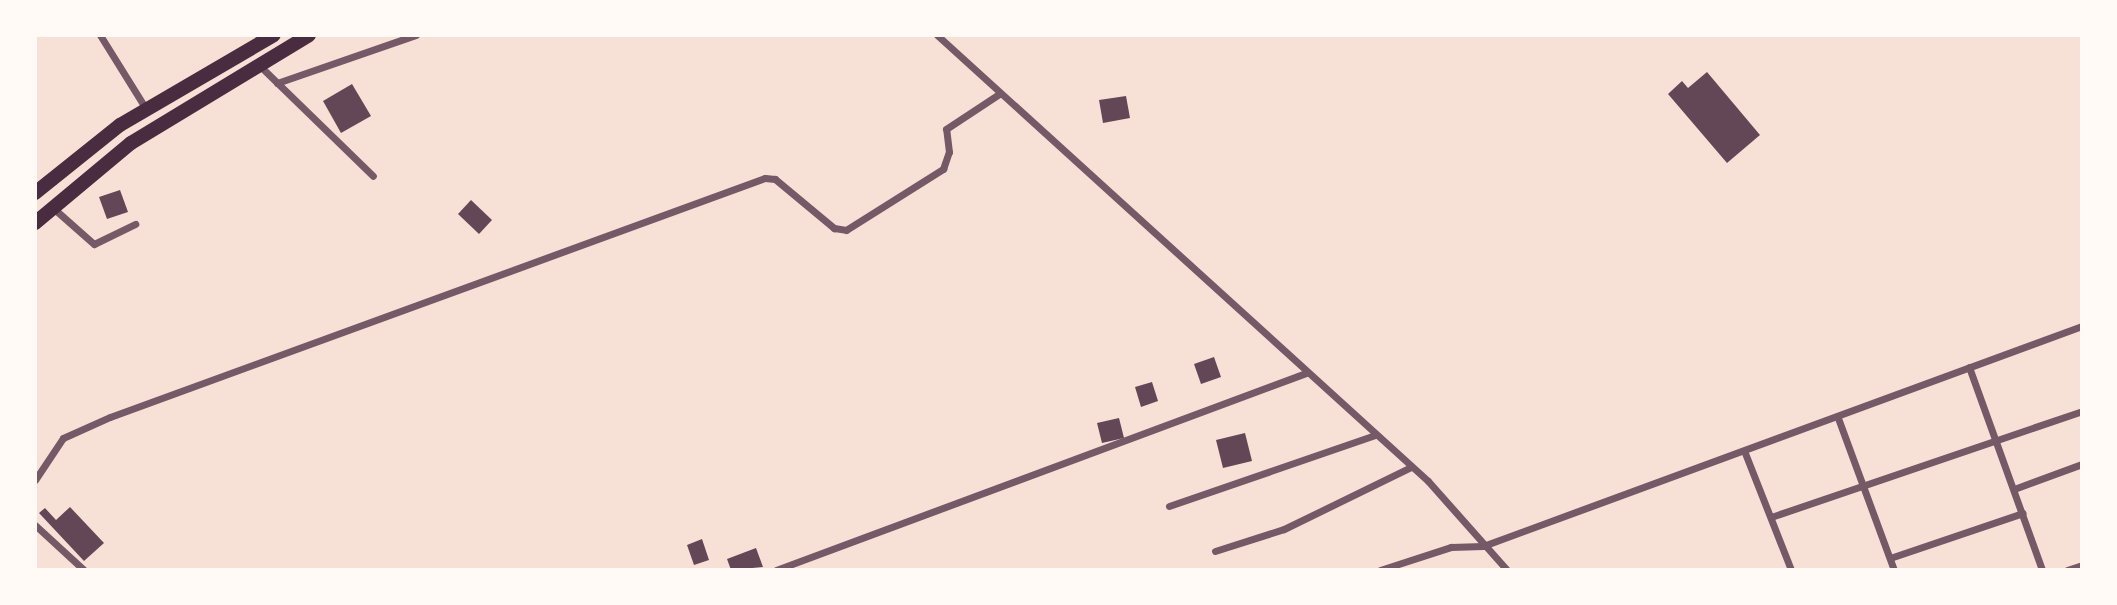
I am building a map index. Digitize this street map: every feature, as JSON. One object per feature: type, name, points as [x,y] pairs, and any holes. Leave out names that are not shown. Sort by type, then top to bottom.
[{"type":"highway","points":[[35,193],[146,110],[274,35]]},
{"type":"highway","points":[[35,223],[52,206],[131,143],[261,67],[309,35]]},
{"type":"street","points":[[100,35],[146,110]]},
{"type":"street","points":[[278,83],[416,35]]},
{"type":"street","points":[[937,35],[1411,467],[1507,570]]},
{"type":"street","points":[[261,67],[373,176]]},
{"type":"street","points":[[35,480],[63,438],[110,417],[765,178],[775,179],[834,228],[846,230],[943,169],[949,152],[946,129],[999,94]]},
{"type":"street","points":[[52,206],[94,244],[135,224]]},
{"type":"street","points":[[1380,570],[1451,547],[1483,546],[1745,453],[2082,326]]},
{"type":"street","points":[[1969,367],[1998,439],[2042,570]]},
{"type":"street","points":[[776,570],[1306,373]]},
{"type":"street","points":[[1772,517],[2082,411]]},
{"type":"street","points":[[1838,418],[1894,570]]},
{"type":"street","points":[[1169,506],[1375,435]]},
{"type":"street","points":[[1745,453],[1791,570]]},
{"type":"street","points":[[2014,489],[2082,464]]},
{"type":"street","points":[[1215,551],[1284,529],[1411,467]]},
{"type":"street","points":[[1890,558],[2023,513]]},
{"type":"street","points":[[35,525],[84,570]]},
{"type":"street","points":[[2067,570],[2082,565]]},
{"type":"building","points":[[1707,72],[1760,135],[1727,163],[1668,94],[1682,81],[1688,88]]},
{"type":"building","points":[[352,84],[371,116],[341,133],[323,101]]},
{"type":"building","points":[[1126,96],[1130,118],[1103,123],[1099,100]]},
{"type":"building","points":[[120,190],[128,212],[107,219],[99,197]]},
{"type":"building","points":[[471,200],[492,220],[479,234],[458,214]]},
{"type":"building","points":[[1214,357],[1221,377],[1201,384],[1194,364]]},
{"type":"building","points":[[1152,382],[1158,401],[1141,407],[1135,387]]},
{"type":"building","points":[[1119,418],[1124,438],[1102,443],[1097,423]]},
{"type":"building","points":[[1245,433],[1252,461],[1223,468],[1216,440]]},
{"type":"building","points":[[70,507],[104,543],[84,561],[39,513],[45,508],[56,520]]},
{"type":"building","points":[[702,539],[709,560],[694,565],[687,545]]},
{"type":"building","points":[[756,548],[763,567],[731,570],[727,559]]}]
